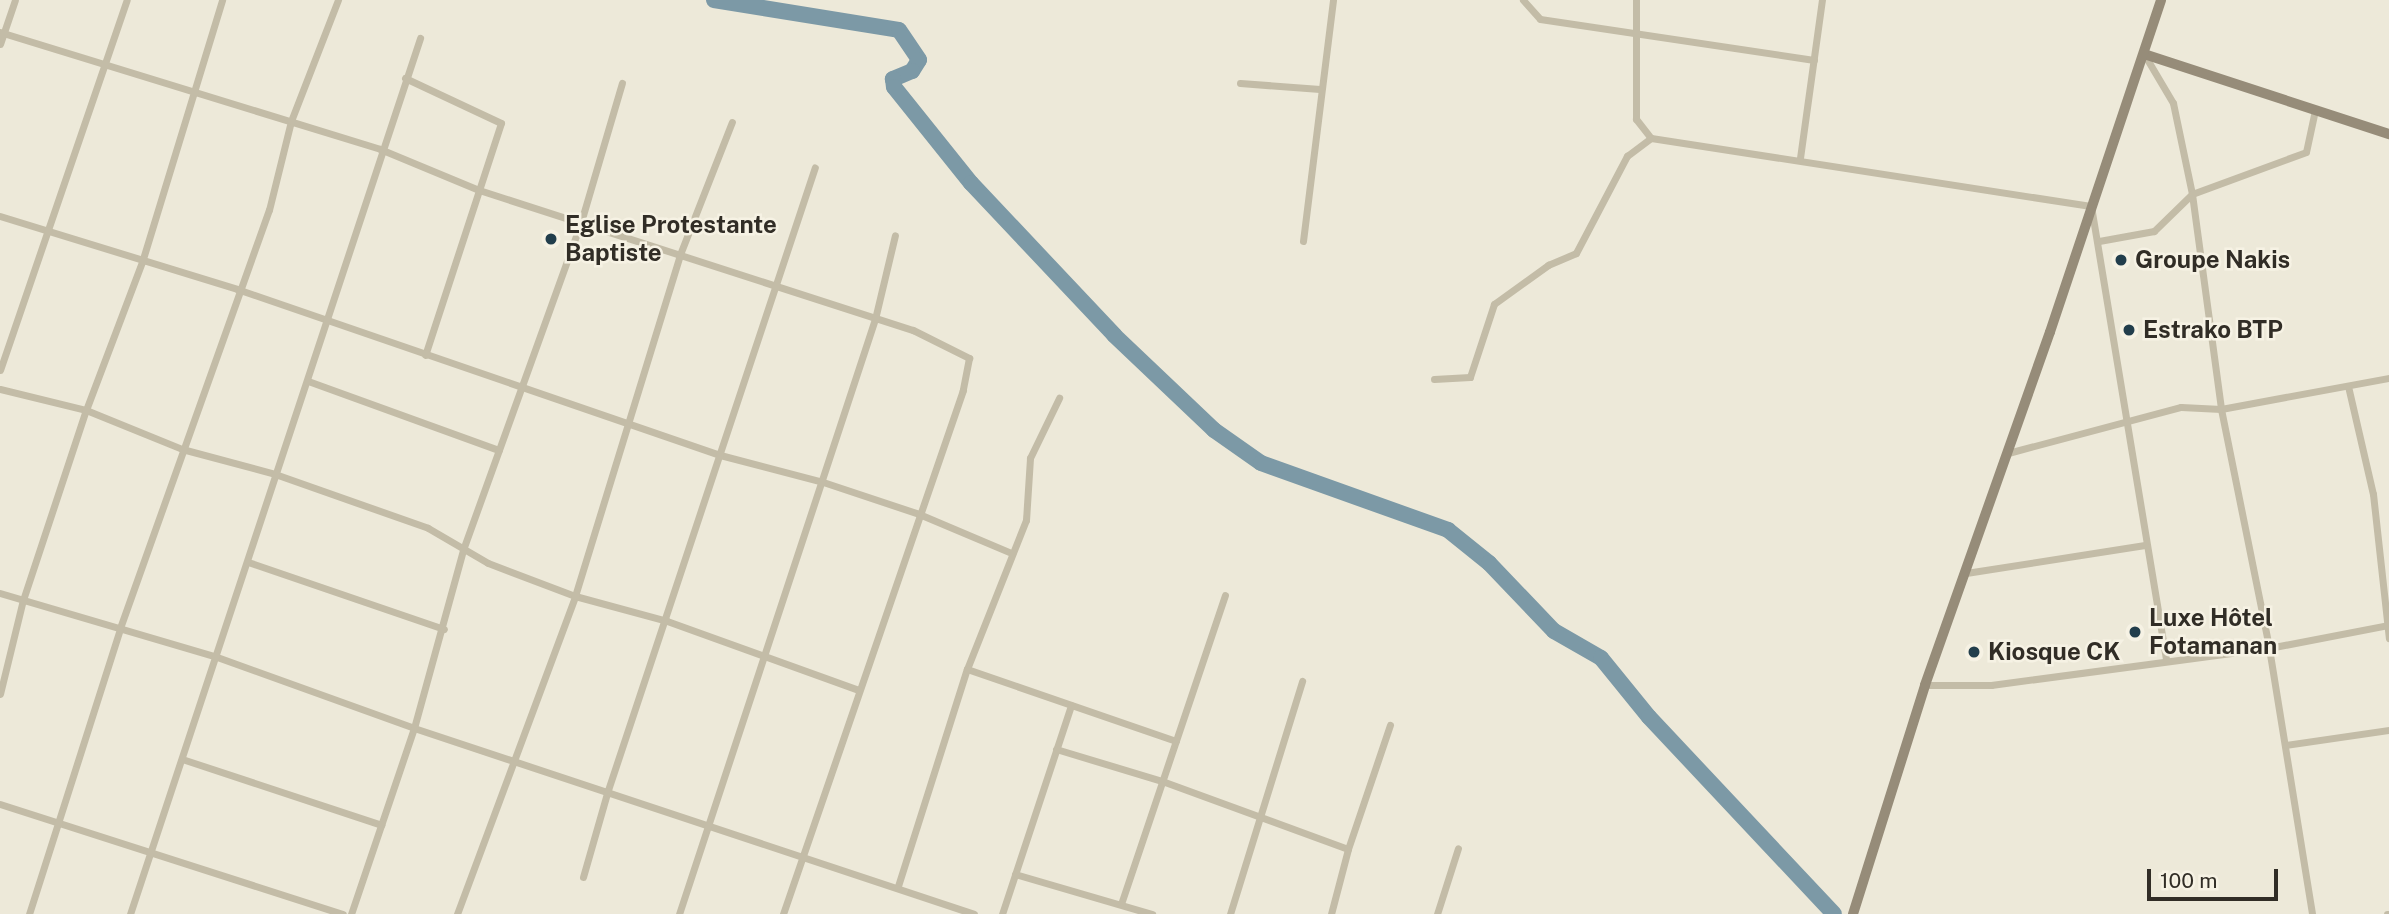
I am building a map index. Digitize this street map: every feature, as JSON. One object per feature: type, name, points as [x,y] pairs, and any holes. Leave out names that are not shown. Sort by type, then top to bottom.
[{"type":"main road","points":[[1853,914],[1925,685],[2008,453],[2161,0]]},
{"type":"main road","points":[[2144,54],[2389,134]]},
{"type":"street","points":[[0,44],[15,0]]},
{"type":"street","points":[[0,370],[127,0]]},
{"type":"street","points":[[0,694],[23,600],[86,410],[142,262],[197,93],[222,0]]},
{"type":"street","points":[[29,914],[61,823],[120,628],[181,449],[237,289],[269,210],[291,121],[338,0]]},
{"type":"street","points":[[1303,241],[1320,89],[1329,57],[1333,0]]},
{"type":"street","points":[[1636,0],[1633,30],[1636,119],[1651,138],[1800,158],[2091,206],[2129,421],[2145,545],[2166,661]]},
{"type":"street","points":[[1800,158],[1822,0]]},
{"type":"street","points":[[1525,1],[1541,19],[1633,30],[1814,60]]},
{"type":"street","points":[[2,33],[380,149],[478,190],[581,222],[679,257],[913,330],[969,358],[963,390],[783,914]]},
{"type":"street","points":[[130,914],[217,657],[275,474],[329,321],[380,149],[420,38]]},
{"type":"street","points":[[2144,54],[2173,103],[2192,194],[2221,409],[2269,648],[2312,914]]},
{"type":"street","points":[[405,78],[501,123],[425,355]]},
{"type":"street","points":[[351,914],[414,728],[444,629],[464,547],[581,222],[622,83]]},
{"type":"street","points":[[1240,83],[1320,89]]},
{"type":"street","points":[[2099,241],[2154,231],[2192,194],[2306,152],[2315,110]]},
{"type":"street","points":[[457,914],[575,596],[679,257],[732,122]]},
{"type":"street","points":[[1434,379],[1470,377],[1494,304],[1548,265],[1576,253],[1627,156],[1651,138]]},
{"type":"street","points":[[583,877],[608,790],[778,288],[815,167]]},
{"type":"street","points":[[0,216],[142,262],[237,289],[720,455],[823,482],[919,514],[1009,552]]},
{"type":"street","points":[[679,914],[707,825],[766,658],[875,319],[895,235]]},
{"type":"street","points":[[2008,453],[2181,407],[2221,409],[2389,378]]},
{"type":"street","points":[[308,381],[499,450]]},
{"type":"street","points":[[2348,386],[2373,494],[2389,638]]},
{"type":"street","points":[[0,389],[86,410],[181,449],[275,474],[428,528],[488,563],[575,596],[667,621],[859,690]]},
{"type":"street","points":[[898,886],[967,668],[1009,552],[1026,520],[1030,458],[1059,398]]},
{"type":"street","points":[[1966,573],[2145,545]]},
{"type":"street","points":[[248,562],[444,629]]},
{"type":"street","points":[[0,593],[217,657],[414,728],[898,886],[974,914]]},
{"type":"street","points":[[1121,904],[1225,595]]},
{"type":"street","points":[[1925,685],[1991,685],[2269,648],[2388,625]]},
{"type":"street","points":[[967,668],[1176,741]]},
{"type":"street","points":[[1230,914],[1302,681]]},
{"type":"street","points":[[1002,914],[1071,705]]},
{"type":"street","points":[[1331,914],[1348,849],[1390,725]]},
{"type":"street","points":[[2285,745],[2389,730]]},
{"type":"street","points":[[1056,749],[1162,781],[1348,849]]},
{"type":"street","points":[[182,759],[381,825]]},
{"type":"street","points":[[0,804],[343,914]]},
{"type":"street","points":[[1437,914],[1458,848]]},
{"type":"street","points":[[1015,874],[1152,914]]},
{"type":"waterway","points":[[714,0],[899,30],[919,60],[912,71],[893,79],[894,87],[971,183],[1114,335],[1214,430],[1261,463],[1448,530],[1489,563],[1554,631],[1601,658],[1649,717],[1834,914]]},
{"type":"place","name":"Eglise Protestante Baptiste","points":[[551,239]]},
{"type":"place","name":"Groupe Nakis","points":[[2121,260]]},
{"type":"place","name":"Estrako BTP","points":[[2129,330]]},
{"type":"place","name":"Luxe Hôtel Fotamanan","points":[[2135,632]]},
{"type":"place","name":"Kiosque CK","points":[[1974,652]]}]
